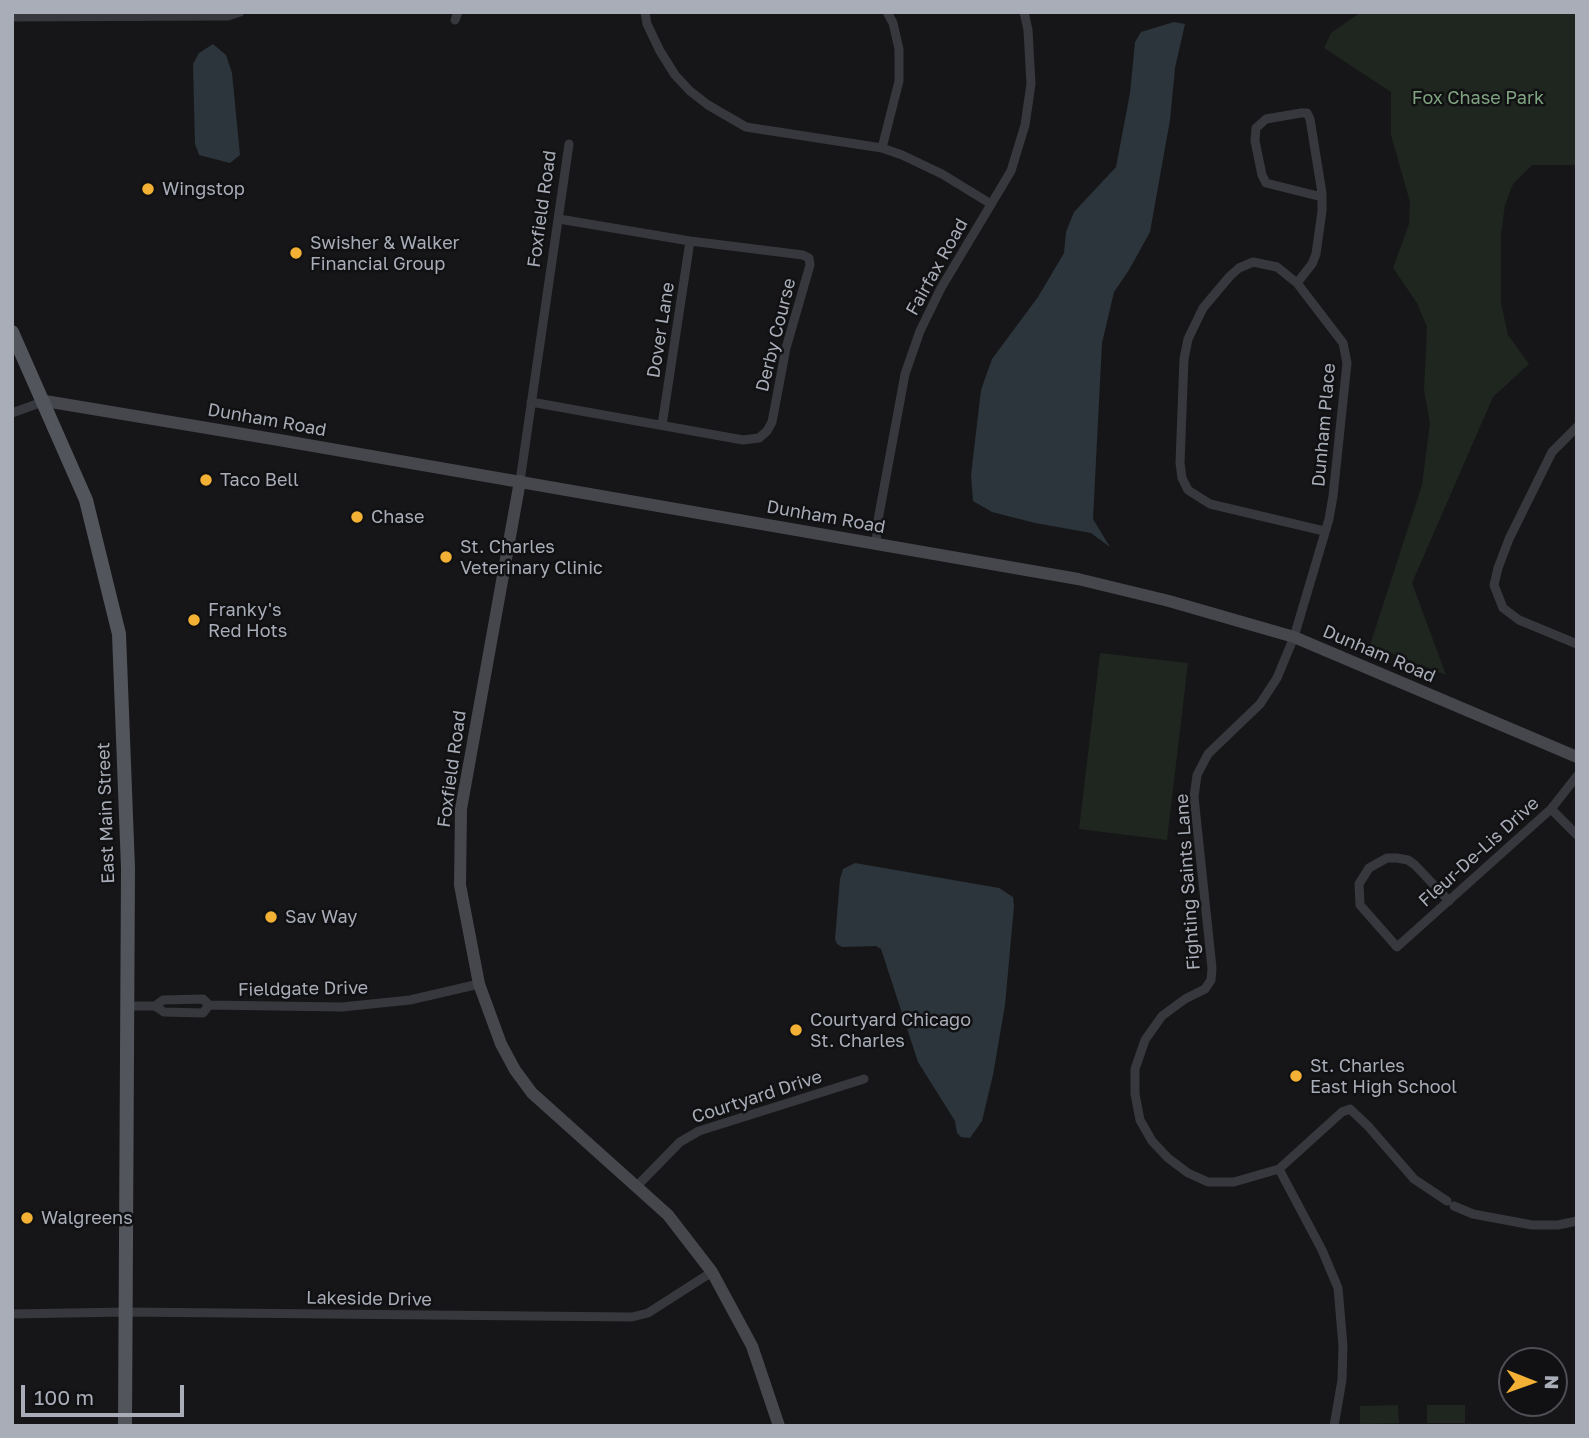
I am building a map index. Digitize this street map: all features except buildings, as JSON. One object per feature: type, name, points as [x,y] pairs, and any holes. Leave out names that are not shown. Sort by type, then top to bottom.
[{"type":"main road","name":"East Main Street","points":[[12,332],[45,401],[86,500],[119,634],[128,868],[125,1426]]},
{"type":"main road","name":"East Main Street","points":[[126,1312],[132,1426]]},
{"type":"street","points":[[12,17],[178,14],[228,16],[240,12]]},
{"type":"street","points":[[645,12],[647,24],[675,75],[708,105],[746,127],[882,148],[942,174],[991,204]]},
{"type":"street","points":[[882,148],[899,81],[899,49],[893,23],[887,12]]},
{"type":"street","name":"Fairfax Road","points":[[876,544],[905,374],[912,352],[941,288],[1011,171],[1025,125],[1031,84],[1028,30],[1024,12]]},
{"type":"street","points":[[1297,284],[1316,254],[1322,197],[1307,113],[1266,119],[1256,128],[1255,141],[1266,183],[1322,197]]},
{"type":"street","name":"Foxfield Road","points":[[569,144],[520,481],[461,809],[460,885],[479,984],[500,1044],[515,1070],[532,1093],[668,1215],[712,1272],[752,1346],[779,1426]]},
{"type":"street","name":"Derby Course","points":[[531,402],[743,440],[759,438],[772,422],[786,348],[810,265],[810,258],[803,255],[690,241],[559,219]]},
{"type":"street","name":"Dover Lane","points":[[662,425],[690,241]]},
{"type":"street","name":"Dunham Place","points":[[1294,637],[1334,496],[1347,363],[1343,343],[1338,334],[1297,284],[1277,267],[1253,262],[1238,268],[1230,276],[1203,308],[1188,339],[1184,359],[1180,463],[1182,478],[1188,490],[1210,504],[1324,531]]},
{"type":"street","points":[[12,413],[45,401]]},
{"type":"street","name":"Dunham Road","points":[[45,401],[1078,579],[1169,601],[1294,637],[1577,757]]},
{"type":"street","points":[[1577,428],[1552,452],[1509,539],[1497,568],[1494,585],[1503,608],[1519,620],[1577,644]]},
{"type":"street","name":"Fighting Saints Lane","points":[[1279,1169],[1234,1182],[1208,1182],[1188,1173],[1152,1141],[1140,1120],[1135,1094],[1135,1069],[1144,1040],[1162,1016],[1185,999],[1205,989],[1211,980],[1212,968],[1194,797],[1197,775],[1214,747],[1260,704],[1277,678],[1294,637]]},
{"type":"street","name":"Fleur-De-Lis Drive","points":[[1449,901],[1408,860],[1387,858],[1369,868],[1359,884],[1360,905],[1397,947],[1449,901],[1551,809],[1577,776]]},
{"type":"street","points":[[1551,809],[1577,835]]},
{"type":"street","name":"Fieldgate Drive","points":[[127,1006],[155,1006],[164,1012],[203,1013],[209,1005],[342,1007],[410,1000],[479,984]]},
{"type":"street","name":"Courtyard Drive","points":[[637,1186],[680,1142],[699,1131],[864,1079]]},
{"type":"street","points":[[1334,1426],[1342,1380],[1343,1346],[1338,1288],[1295,1195],[1279,1169],[1342,1112],[1350,1109],[1414,1179],[1473,1214],[1532,1225],[1558,1225],[1577,1221]]},
{"type":"street","name":"Lakeside Drive","points":[[12,1314],[126,1312],[632,1317],[648,1313],[712,1272]]},
{"type":"green space","name":"Fox Chase Park","points":[[1361,12],[1577,12],[1577,165],[1532,165],[1513,184],[1505,205],[1501,234],[1501,303],[1508,335],[1529,364],[1493,397],[1412,583],[1446,675],[1370,645],[1422,485],[1430,423],[1424,390],[1427,327],[1417,303],[1393,268],[1409,224],[1410,202],[1391,135],[1391,92],[1324,48],[1331,33]]},
{"type":"green space","points":[[1100,653],[1188,663],[1167,840],[1079,829]]},
{"type":"green space","points":[[1398,1405],[1399,1423],[1360,1424],[1360,1406]]},
{"type":"green space","points":[[1427,1405],[1465,1405],[1465,1423],[1427,1423]]},
{"type":"shaded area","points":[[1174,22],[1185,24],[1175,68],[1170,120],[1150,232],[1114,292],[1102,343],[1093,519],[1110,547],[1091,533],[992,512],[973,501],[971,475],[981,390],[992,359],[1038,297],[1064,253],[1066,232],[1074,212],[1116,167],[1130,93],[1135,42],[1141,32]]},
{"type":"shaded area","points":[[213,44],[226,55],[232,73],[240,155],[230,163],[199,155],[195,144],[193,64],[199,53]]},
{"type":"shaded area","points":[[855,863],[999,888],[1013,897],[1005,1005],[993,1075],[982,1121],[970,1138],[961,1137],[957,1133],[955,1121],[918,1062],[881,949],[876,946],[842,947],[837,944],[835,939],[840,879],[843,869]]},
{"type":"place","name":"Wingstop","points":[[148,189]]},
{"type":"place","name":"Swisher & Walker Financial Group","points":[[296,253]]},
{"type":"place","name":"Taco Bell","points":[[206,480]]},
{"type":"place","name":"Chase","points":[[357,517]]},
{"type":"place","name":"St. Charles Veterinary Clinic","points":[[446,557]]},
{"type":"place","name":"Franky's Red Hots","points":[[194,620]]},
{"type":"place","name":"Sav Way","points":[[271,917]]},
{"type":"place","name":"Courtyard Chicago St. Charles","points":[[796,1030]]},
{"type":"place","name":"St. Charles East High School","points":[[1296,1076]]},
{"type":"place","name":"Walgreens","points":[[27,1218]]}]
